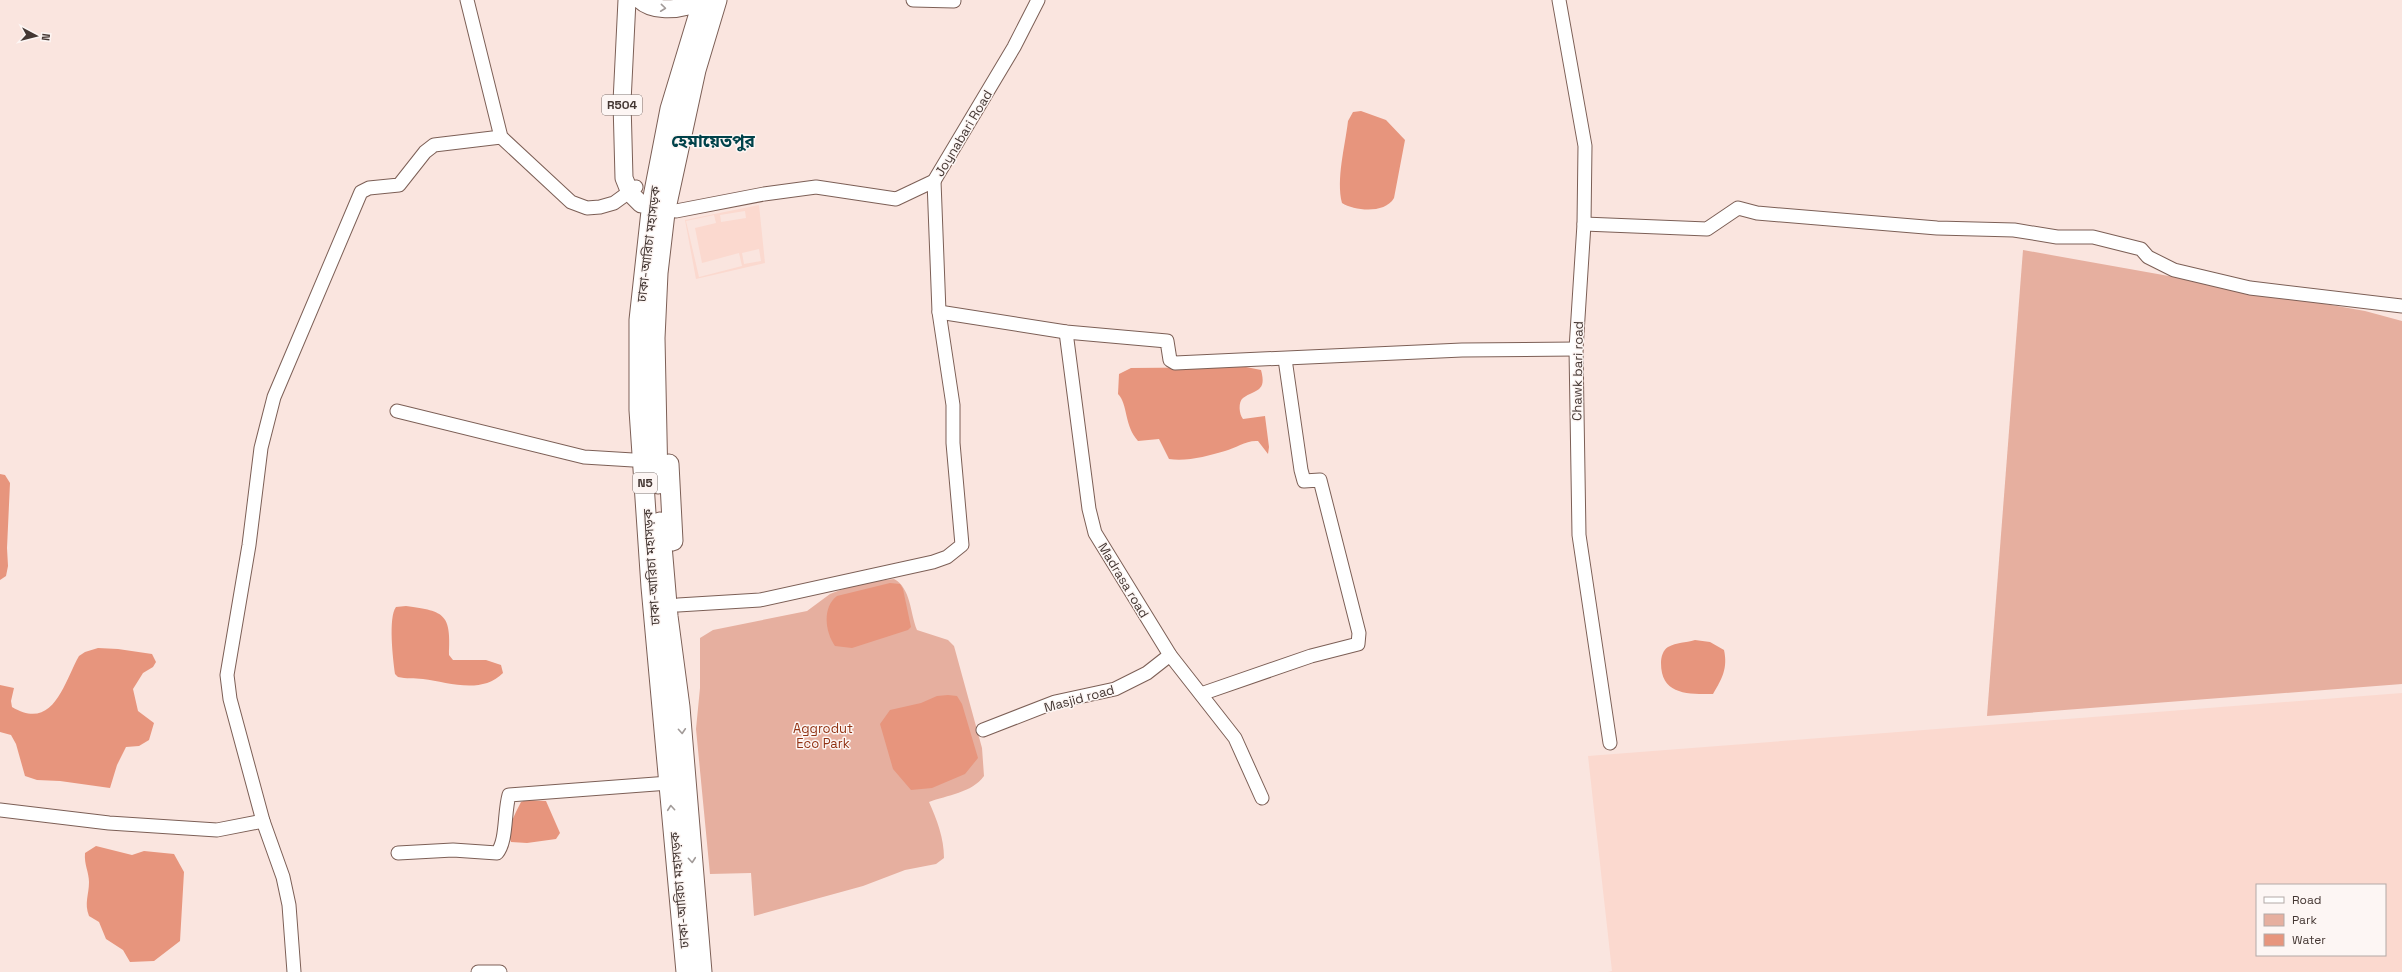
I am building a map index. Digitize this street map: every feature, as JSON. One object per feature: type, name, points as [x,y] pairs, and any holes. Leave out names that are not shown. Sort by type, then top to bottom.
[{"type":"highway","name":"ঢাকা-আরিচা মহাসড়ক","points":[[686,972],[669,783],[671,709],[668,616],[659,513],[655,338],[658,273],[665,213],[679,142],[696,70],[717,0]]},
{"type":"highway","points":[[671,709],[681,660],[666,417],[665,349],[671,252],[676,211],[701,88],[729,0]]},
{"type":"highway","points":[[671,709],[650,680],[638,559],[628,367],[629,315],[637,194],[657,111],[694,2]]},
{"type":"highway","name":"ঢাকা-আরিচা মহাসড়ক","points":[[694,2],[670,109],[652,202],[639,320],[639,410],[645,466],[651,587],[671,709],[702,972]]},
{"type":"main road","name":"R504","points":[[627,0],[622,102],[624,178],[637,194]]},
{"type":"main road","name":"R504","points":[[635,0],[630,103],[632,177],[637,194]]},
{"type":"main road","points":[[640,0],[645,5],[675,9],[694,2]]},
{"type":"street","points":[[467,0],[501,136],[571,202],[587,208],[600,207],[637,194]]},
{"type":"street","points":[[913,0],[954,1]]},
{"type":"street","name":"Joynabari Road","points":[[676,211],[764,194],[816,187],[896,200],[934,181],[1014,47],[1038,0]]},
{"type":"street","name":"Chawk bari road","points":[[1559,0],[1585,146],[1584,224],[1576,349],[1579,535],[1610,743]]},
{"type":"street","points":[[294,972],[289,905],[284,877],[263,821],[230,698],[226,675],[249,545],[261,448],[274,397],[360,192],[369,188],[399,185],[425,152],[434,145],[501,136]]},
{"type":"street","points":[[678,605],[760,600],[795,593],[933,562],[947,557],[959,548],[962,540],[956,480],[953,405],[939,312],[934,181]]},
{"type":"street","points":[[1584,224],[1707,229],[1738,208],[1757,213],[1929,227],[2014,230],[2058,237],[2093,237],[2141,249],[2148,257],[2174,270],[2250,288],[2402,306]]},
{"type":"street","points":[[939,312],[1066,332],[1167,341],[1170,360],[1175,363],[1462,350],[1576,349]]},
{"type":"street","name":"Madrasa road","points":[[1066,332],[1089,509],[1095,533],[1170,655],[1235,738],[1262,798]]},
{"type":"street","points":[[1201,694],[1311,656],[1358,644],[1359,633],[1320,480],[1304,481],[1301,470],[1285,358]]},
{"type":"street","points":[[397,411],[584,457],[633,460]]},
{"type":"street","name":"Masjid road","points":[[983,730],[1055,702],[1115,689],[1147,673],[1170,655]]},
{"type":"street","points":[[398,852],[453,850],[497,854],[503,846],[504,811],[509,795],[669,783]]},
{"type":"street","points":[[0,810],[110,823],[217,830],[263,821]]},
{"type":"street","points":[[478,972],[500,972]]},
{"type":"shaded area","points":[[759,205],[765,263],[696,279],[685,220]],"holes":[[[745,211],[746,218],[721,222],[720,215]],[[714,215],[716,223],[695,228],[702,263],[739,253],[742,266],[699,277],[686,221]],[[759,249],[761,261],[744,264],[742,253]]]},
{"type":"shaded area","points":[[2402,693],[2402,972],[1608,972],[1612,971],[1588,756]]},
{"type":"green space","points":[[2023,250],[2365,311],[2402,321],[2402,684],[1987,716]]},
{"type":"green space","name":"Aggrodut Eco Park","points":[[894,579],[904,588],[917,630],[948,640],[954,646],[982,748],[984,776],[979,782],[966,790],[929,802],[940,829],[944,851],[944,858],[936,864],[905,870],[863,886],[754,916],[751,873],[710,874],[696,729],[700,688],[700,638],[713,630],[807,611],[830,594],[843,589],[869,582]]},
{"type":"water","points":[[1361,111],[1386,120],[1405,140],[1394,198],[1384,207],[1370,210],[1354,208],[1342,203],[1340,194],[1340,173],[1348,121],[1353,112]]},
{"type":"water","points":[[1246,367],[1261,370],[1263,382],[1259,389],[1241,400],[1241,414],[1243,419],[1265,416],[1269,447],[1268,454],[1258,441],[1254,441],[1204,457],[1183,460],[1169,459],[1159,439],[1138,441],[1130,429],[1123,403],[1118,394],[1119,374],[1131,368]]},
{"type":"water","points":[[0,474],[5,475],[10,483],[7,548],[8,566],[6,576],[0,580]]},
{"type":"water","points":[[890,583],[900,584],[903,589],[911,627],[908,630],[852,648],[835,646],[827,627],[827,613],[832,601],[837,596]]},
{"type":"water","points":[[406,606],[430,610],[443,617],[447,623],[449,631],[449,655],[453,660],[486,660],[501,665],[503,673],[494,680],[485,684],[475,685],[453,684],[398,677],[395,674],[393,659],[392,620],[396,607]]},
{"type":"water","points":[[1695,640],[1710,642],[1724,650],[1725,668],[1713,694],[1685,693],[1677,690],[1665,681],[1662,674],[1661,658],[1666,648],[1675,644]]},
{"type":"water","points":[[98,648],[118,649],[152,654],[156,662],[153,667],[143,673],[133,689],[138,711],[154,723],[149,740],[139,746],[126,747],[117,765],[110,788],[60,781],[37,780],[25,776],[16,744],[11,735],[0,732],[0,685],[14,688],[11,701],[12,707],[26,713],[38,713],[48,709],[56,701],[79,656],[85,652]]},
{"type":"water","points":[[937,696],[957,696],[962,704],[978,758],[965,774],[932,788],[911,790],[893,769],[880,724],[890,710],[921,703]]},
{"type":"water","points":[[526,800],[546,801],[560,833],[556,839],[527,843],[511,842],[510,827],[521,802]]},
{"type":"water","points":[[96,846],[132,855],[144,851],[174,854],[184,872],[180,941],[154,961],[130,962],[123,950],[106,939],[99,922],[89,916],[87,903],[89,878],[85,861],[85,853]]},
{"type":"district","name":"হেমায়েতপুর","points":[[713,141]]}]
